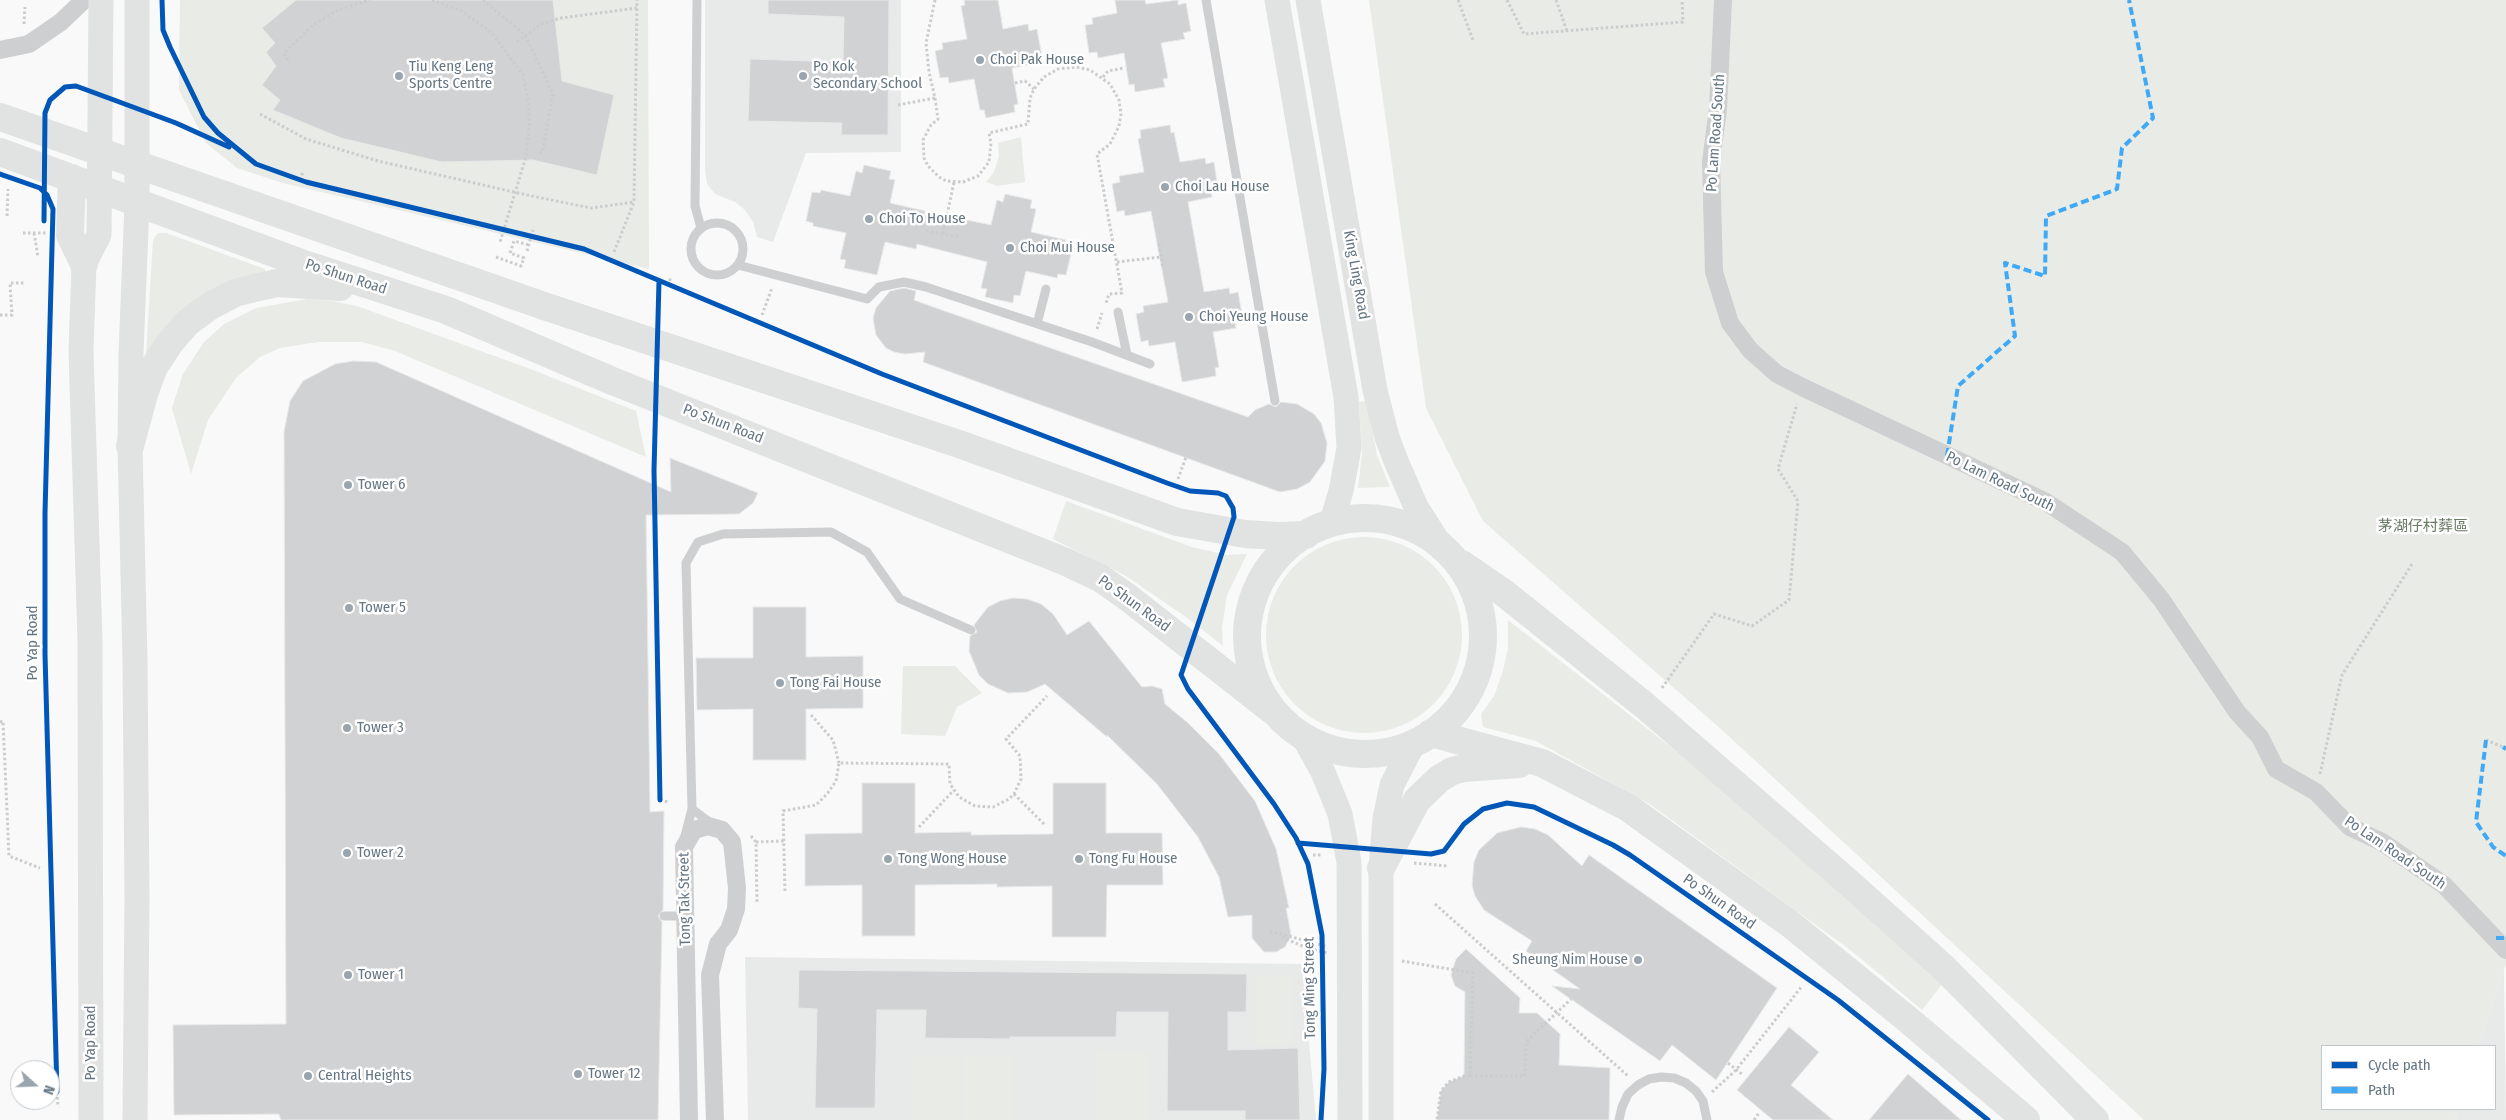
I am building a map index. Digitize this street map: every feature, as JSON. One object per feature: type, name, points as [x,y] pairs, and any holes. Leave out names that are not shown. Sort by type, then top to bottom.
[{"type":"main road","name":"Po Yap Road","points":[[91,1120],[90,640],[81,351],[84,264],[99,234],[101,0]]},
{"type":"main road","points":[[135,1120],[137,898],[135,661],[130,446],[131,352],[138,204],[137,0]]},
{"type":"main road","name":"King Ling Road","points":[[1277,0],[1346,397],[1349,448],[1341,491],[1332,521]]},
{"type":"main road","name":"King Ling Road","points":[[1308,0],[1376,390],[1387,437],[1416,507],[1437,540]]},
{"type":"main road","points":[[0,117],[547,308],[959,444],[1177,522],[1245,534],[1306,535]]},
{"type":"main road","name":"Po Shun Road","points":[[0,152],[301,263],[446,310],[610,380],[894,492],[1091,574],[1126,596],[1273,711],[1304,738],[1329,749],[1356,754],[1384,753],[1422,738],[1542,763],[1627,807],[1789,923],[1912,1023],[2026,1120]]},
{"type":"main road","points":[[72,178],[70,235],[84,264]]},
{"type":"main road","points":[[130,446],[144,394],[154,367],[168,344],[187,323],[210,306],[235,293],[277,283],[300,283],[349,288],[446,310]]},
{"type":"main road","points":[[1273,711],[1262,693],[1252,666],[1248,631],[1251,610],[1268,571],[1282,554],[1306,535],[1332,521],[1365,518],[1387,519],[1409,525],[1437,540],[1462,564],[1504,593],[1644,705],[1944,968],[2095,1120]]},
{"type":"main road","points":[[1381,1120],[1381,868],[1385,819],[1390,794],[1397,774],[1422,738],[1456,708],[1468,691],[1481,652],[1484,633],[1481,612],[1475,590],[1462,564]]},
{"type":"main road","points":[[1304,738],[1324,772],[1340,814],[1349,862],[1350,1120]]},
{"type":"main road","points":[[1381,868],[1417,800],[1439,779],[1452,771],[1464,768],[1542,763]]},
{"type":"street","points":[[0,50],[29,44],[61,22],[84,0]]},
{"type":"street","name":"Po Lam Road South","points":[[1723,0],[1718,109],[1712,162],[1714,272],[1730,323],[1757,356],[1778,374],[1802,387],[2046,502],[2122,552],[2161,599],[2237,712],[2260,737],[2276,769],[2316,792],[2350,827],[2382,842],[2444,885],[2506,950]]},
{"type":"street","name":"Tong Tak Street","points":[[689,1120],[684,847],[694,830],[708,826],[715,827],[727,834],[732,842],[738,888],[736,909],[729,930],[718,944],[710,975],[715,1120]]},
{"type":"lane","points":[[697,0],[694,206],[701,228]]},
{"type":"lane","points":[[1206,0],[1275,401]]},
{"type":"lane","points":[[717,223],[733,228],[739,233],[744,249],[738,265],[732,271],[715,276],[699,268],[691,252],[695,235],[701,228],[717,223]]},
{"type":"lane","points":[[738,265],[867,299],[879,287],[904,282],[926,286],[1092,342],[1150,364]]},
{"type":"lane","points":[[1037,324],[1046,289]]},
{"type":"lane","points":[[1118,312],[1127,355]]},
{"type":"lane","points":[[684,847],[692,809],[686,563],[698,542],[723,534],[831,532],[867,552],[900,599],[971,630]]},
{"type":"lane","points":[[692,809],[715,827]]},
{"type":"lane","points":[[664,916],[685,916]]},
{"type":"lane","points":[[1620,1120],[1622,1107],[1628,1094],[1638,1085],[1655,1078],[1674,1078],[1696,1091],[1703,1102],[1707,1120]]},
{"type":"path","points":[[288,60],[284,52],[312,25],[338,10],[370,0]]},
{"type":"path","points":[[432,0],[462,11],[492,33],[523,75],[528,105],[529,131],[525,160],[500,242]]},
{"type":"path","points":[[483,0],[524,35],[553,94],[542,153],[538,152]]},
{"type":"path","points":[[614,252],[634,202],[637,0]]},
{"type":"path","points":[[935,0],[926,43],[929,72],[938,119],[931,125],[923,140],[924,158],[932,172],[946,181],[971,180],[984,169],[992,153],[988,133],[1028,124],[1028,108],[1034,89],[1044,77],[1058,69],[1067,67],[1090,70],[1103,77],[1115,92],[1120,110],[1119,126],[1115,135],[1097,154],[1122,293],[1109,294],[1092,342]]},
{"type":"path","points":[[1458,0],[1473,40]]},
{"type":"path","points":[[1507,0],[1524,34],[1683,22],[1682,0]]},
{"type":"path","points":[[1556,0],[1567,32]]},
{"type":"path","points":[[24,24],[25,7]]},
{"type":"path","points":[[516,42],[541,24],[561,18],[637,8]]},
{"type":"path","points":[[1103,77],[1108,71],[1124,68]]},
{"type":"path","points":[[1015,83],[1025,81],[1034,89]]},
{"type":"path","points":[[898,105],[934,98]]},
{"type":"path","points":[[260,114],[306,139],[387,163],[591,208],[634,202]]},
{"type":"path","points":[[300,180],[303,172]]},
{"type":"path","points":[[291,176],[306,182]]},
{"type":"path","points":[[943,234],[954,182]]},
{"type":"path","points":[[7,216],[8,189]]},
{"type":"path","points":[[23,233],[52,233],[52,225]]},
{"type":"path","points":[[495,228],[513,232]]},
{"type":"path","points":[[926,231],[959,237]]},
{"type":"path","points":[[34,232],[38,257]]},
{"type":"path","points":[[522,234],[532,233],[540,238]]},
{"type":"path","points":[[527,251],[532,233]]},
{"type":"path","points":[[496,257],[521,266],[524,258],[510,253],[514,241],[529,245]]},
{"type":"path","points":[[1159,244],[1163,268]]},
{"type":"path","points":[[1117,262],[1161,257]]},
{"type":"path","points":[[762,315],[777,276]]},
{"type":"path","points":[[670,278],[667,285],[678,289]]},
{"type":"path","points":[[0,315],[12,315],[10,283],[24,283]]},
{"type":"path","points":[[1658,693],[1714,614],[1752,626],[1789,600],[1798,500],[1778,469],[1802,387]]},
{"type":"path","points":[[1178,479],[1186,457]]},
{"type":"path","points":[[2316,792],[2342,675],[2412,564]]},
{"type":"path","points":[[839,763],[949,764],[948,777],[954,790],[967,803],[984,808],[1002,804],[1014,794],[1021,779],[1022,763],[1016,749],[1006,739],[1046,696]]},
{"type":"path","points":[[785,891],[783,811],[816,805],[828,794],[836,781],[839,763],[833,740],[811,716]]},
{"type":"path","points":[[0,722],[3,722],[9,856],[40,868]]},
{"type":"path","points":[[2486,740],[2503,747]]},
{"type":"path","points":[[660,790],[660,800],[668,802]]},
{"type":"path","points":[[919,827],[954,790]]},
{"type":"path","points":[[1014,794],[1044,824]]},
{"type":"path","points":[[0,797],[6,798]]},
{"type":"path","points":[[756,842],[784,842]]},
{"type":"path","points":[[1313,855],[1323,855]]},
{"type":"path","points":[[1414,863],[1448,866]]},
{"type":"path","points":[[1435,904],[1638,1085]]},
{"type":"path","points":[[1270,931],[1307,948],[1329,954]]},
{"type":"path","points":[[1470,1076],[1473,972]]},
{"type":"path","points":[[1703,1102],[1736,1070],[1802,986]]},
{"type":"path","points":[[1437,1120],[1441,1091],[1450,1082],[1464,1076],[1525,1076],[1526,1042],[1572,999],[1556,1012]]},
{"type":"path","points":[[1728,1063],[1743,1075]]},
{"type":"path","points":[[1754,1120],[1759,1113]]},
{"type":"shaded area","name":"Po Kok Secondary School","points":[[705,0],[901,0],[901,152],[806,153],[773,242],[757,237],[753,222],[745,210],[735,202],[715,194],[707,184],[705,170]]},
{"type":"shaded area","points":[[745,957],[1302,964],[1316,1120],[748,1120]]},
{"type":"shaded area","points":[[2504,970],[2506,1120],[2455,1120],[2459,1110],[2496,1110],[2496,1045],[2479,1045]]},
{"type":"green space","points":[[180,0],[648,0],[649,269],[283,183],[237,168],[206,143],[179,90]]},
{"type":"green space","name":"茅湖仔村葬區","points":[[1369,0],[2506,0],[2506,964],[2479,1045],[2321,1045],[2321,1110],[2459,1110],[2455,1120],[2144,1120],[1722,730],[1483,521],[1426,408]]},
{"type":"green space","points":[[1021,137],[1025,182],[997,186],[986,182],[994,172],[999,156],[998,143]]},
{"type":"green space","points":[[158,233],[166,233],[265,269],[265,273],[146,354],[153,240]]},
{"type":"green space","points":[[307,299],[357,306],[533,370],[636,411],[646,457],[395,351],[362,342],[318,342],[280,348],[260,357],[236,378],[208,420],[191,474],[172,408],[183,374],[204,342],[224,324],[256,308]]},
{"type":"green space","points":[[1367,401],[1377,455],[1390,487],[1358,488],[1362,453],[1359,402]]},
{"type":"green space","points":[[1066,501],[1192,547],[1226,555],[1247,554],[1227,595],[1222,628],[1223,646],[1186,617],[1126,576],[1053,539]]},
{"type":"green space","points":[[1364,537],[1383,539],[1401,545],[1418,554],[1433,566],[1445,581],[1454,598],[1460,616],[1462,635],[1460,654],[1454,672],[1445,689],[1433,704],[1418,716],[1401,725],[1383,731],[1364,733],[1345,731],[1327,725],[1310,716],[1295,704],[1283,689],[1274,672],[1268,654],[1266,635],[1268,616],[1274,598],[1283,581],[1295,566],[1310,554],[1327,545],[1345,539]]},
{"type":"green space","points":[[1508,620],[1677,752],[1818,871],[1943,983],[1922,1010],[1853,952],[1651,805],[1536,741],[1483,727],[1481,714],[1494,696],[1503,671],[1508,648]]},
{"type":"green space","points":[[903,666],[955,666],[982,693],[957,707],[945,736],[901,734]]},
{"type":"green space","points":[[1255,975],[1293,975],[1294,1044],[1255,1045]]},
{"type":"green space","points":[[1097,1052],[1147,1052],[1147,1120],[1097,1120]]},
{"type":"green space","points":[[912,1056],[959,1056],[959,1120],[912,1120]]},
{"type":"green space","points":[[963,1056],[1011,1056],[1011,1120],[963,1120]]},
{"type":"building","name":"Tiu Keng Leng Sports Centre","points":[[296,0],[553,0],[562,81],[614,95],[597,175],[533,160],[442,162],[341,138],[273,110],[280,100],[262,85],[276,66],[266,52],[275,43],[262,28]]},
{"type":"building","points":[[768,0],[889,0],[888,135],[841,135],[842,123],[748,121],[750,59],[843,62],[844,17],[768,14]]},
{"type":"building","name":"Choi Pak House","points":[[964,0],[998,0],[1003,29],[1028,24],[1029,31],[1037,29],[1042,57],[1034,58],[1035,64],[1012,68],[1018,104],[1014,105],[1015,112],[986,118],[984,110],[980,110],[974,79],[949,83],[948,77],[940,78],[935,51],[943,49],[942,43],[967,39],[961,6],[965,5]]},
{"type":"building","points":[[1115,0],[1145,0],[1146,4],[1178,0],[1178,5],[1186,3],[1191,31],[1183,33],[1185,39],[1161,43],[1168,78],[1163,79],[1165,87],[1135,92],[1134,84],[1129,85],[1124,53],[1098,58],[1097,52],[1089,53],[1085,25],[1093,24],[1092,18],[1117,13]]},
{"type":"building","points":[[1170,125],[1171,133],[1174,132],[1180,162],[1205,158],[1206,164],[1214,162],[1218,190],[1211,191],[1212,197],[1188,202],[1204,292],[1229,288],[1230,294],[1238,292],[1243,320],[1235,322],[1236,328],[1213,332],[1219,367],[1215,368],[1216,376],[1182,382],[1175,342],[1149,346],[1148,340],[1141,342],[1136,314],[1144,312],[1143,306],[1168,302],[1151,211],[1125,216],[1124,210],[1117,212],[1112,184],[1120,182],[1119,176],[1144,172],[1138,139],[1141,138],[1140,130]]},
{"type":"building","points":[[864,165],[891,171],[889,179],[895,180],[890,203],[925,211],[924,215],[961,222],[962,219],[991,225],[997,200],[1003,202],[1005,194],[1032,200],[1030,208],[1036,209],[1031,232],[1066,240],[1065,244],[1073,246],[1066,275],[1058,274],[1057,278],[1026,271],[1020,296],[1014,295],[1013,303],[985,297],[987,289],[981,288],[987,262],[917,244],[916,249],[885,242],[877,275],[844,268],[846,260],[840,259],[846,233],[813,226],[813,223],[806,221],[812,192],[820,193],[821,190],[850,196],[856,171],[862,173]]},
{"type":"building","points":[[904,288],[916,291],[914,300],[1248,417],[1255,410],[1269,404],[1276,407],[1281,402],[1297,404],[1314,414],[1321,423],[1327,443],[1325,461],[1310,482],[1297,489],[1280,492],[923,362],[925,352],[904,354],[894,352],[886,348],[876,335],[873,318],[876,308],[890,291]]},
{"type":"building","points":[[353,361],[376,362],[671,492],[670,458],[758,493],[753,503],[739,514],[646,515],[650,812],[664,811],[663,910],[658,916],[662,922],[658,1120],[281,1120],[279,1114],[174,1115],[173,1025],[286,1024],[284,432],[290,401],[303,381],[335,364]]},
{"type":"building","points":[[1013,598],[1027,599],[1041,604],[1053,614],[1067,635],[1089,621],[1142,687],[1152,686],[1162,689],[1165,704],[1188,723],[1219,754],[1255,801],[1276,849],[1289,908],[1286,908],[1291,935],[1285,947],[1276,952],[1264,952],[1252,938],[1252,915],[1228,917],[1219,877],[1198,837],[1157,784],[1107,735],[1107,737],[1045,684],[1027,692],[1008,693],[988,684],[979,675],[969,651],[970,636],[977,632],[974,625],[988,607],[1000,601]]},
{"type":"building","name":"Tong Fai House","points":[[753,607],[806,607],[806,657],[863,656],[863,708],[806,709],[806,760],[753,760],[753,709],[697,710],[696,658],[753,658]]},
{"type":"building","points":[[862,783],[915,783],[915,833],[971,832],[971,835],[1053,834],[1053,783],[1106,783],[1106,833],[1162,833],[1163,885],[1107,885],[1106,937],[1052,937],[1052,886],[997,887],[997,884],[915,885],[915,936],[862,936],[862,885],[805,886],[805,834],[862,833]]},
{"type":"building","name":"Sheung Nim House","points":[[1521,827],[1535,829],[1548,835],[1582,866],[1589,855],[1777,988],[1716,1080],[1672,1045],[1660,1061],[1552,986],[1580,989],[1526,951],[1532,941],[1484,910],[1475,896],[1472,885],[1474,862],[1479,850],[1497,833]]},
{"type":"building","points":[[1466,949],[1520,998],[1519,1013],[1537,1013],[1560,1034],[1559,1065],[1610,1068],[1609,1120],[1437,1120],[1441,1091],[1449,1082],[1464,1076],[1465,992],[1455,986],[1451,975],[1456,959]]},
{"type":"building","points":[[799,970],[1247,974],[1246,1012],[1228,1012],[1228,1050],[1298,1048],[1300,1120],[1245,1120],[1245,1111],[1167,1111],[1168,1012],[1117,1012],[1116,1037],[1010,1037],[1010,1039],[925,1038],[926,1010],[877,1010],[875,1108],[815,1108],[817,1009],[798,1008]]},
{"type":"building","points":[[1789,1027],[1819,1052],[1791,1085],[1833,1120],[1773,1120],[1737,1090]]},
{"type":"building","points":[[1908,1074],[1961,1120],[1869,1120]]},
{"type":"marked path","points":[[1947,456],[1958,386],[2015,336],[2005,263],[2045,276],[2046,216],[2117,189],[2122,148],[2153,118],[2129,0]]},
{"type":"marked path","points":[[2486,740],[2476,822],[2493,847],[2506,856]]},
{"type":"marked path","points":[[2496,938],[2506,938]]},
{"type":"cycle path","name":"Tong Ming Street","points":[[162,0],[163,30],[204,117],[218,133],[256,164],[306,182],[584,249],[882,374],[1167,483],[1190,491],[1218,493],[1226,496],[1233,508],[1234,517],[1181,675],[1188,689],[1274,804],[1296,838],[1308,864],[1322,935],[1324,1069],[1321,1120]]},
{"type":"cycle path","points":[[44,221],[45,113],[50,100],[65,87],[76,86],[176,123],[229,147]]},
{"type":"cycle path","points":[[0,174],[40,188],[47,195],[53,209],[45,513],[45,654],[56,1060]]},
{"type":"cycle path","points":[[659,281],[654,470],[660,800]]},
{"type":"cycle path","points":[[1298,843],[1431,854],[1444,851],[1464,824],[1483,809],[1507,803],[1534,807],[1630,855],[1838,1000],[1988,1120]]},
{"type":"place","name":"Choi Pak House","points":[[980,60]]},
{"type":"place","name":"Tiu Keng Leng Sports Centre","points":[[399,76]]},
{"type":"place","name":"Po Kok Secondary School","points":[[803,76]]},
{"type":"place","name":"Choi Lau House","points":[[1165,187]]},
{"type":"place","name":"Choi To House","points":[[869,219]]},
{"type":"place","name":"Choi Mui House","points":[[1010,248]]},
{"type":"place","name":"Choi Yeung House","points":[[1189,317]]},
{"type":"place","name":"Tower 6","points":[[348,485]]},
{"type":"place","name":"Tower 5","points":[[349,608]]},
{"type":"place","name":"Tong Fai House","points":[[780,683]]},
{"type":"place","name":"Tower 3","points":[[347,728]]},
{"type":"place","name":"Tower 2","points":[[347,853]]},
{"type":"place","name":"Tong Wong House","points":[[888,859]]},
{"type":"place","name":"Tong Fu House","points":[[1079,859]]},
{"type":"place","name":"Sheung Nim House","points":[[1638,960]]},
{"type":"place","name":"Tower 1","points":[[348,975]]},
{"type":"place","name":"Tower 12","points":[[578,1074]]},
{"type":"place","name":"Central Heights","points":[[308,1076]]}]
